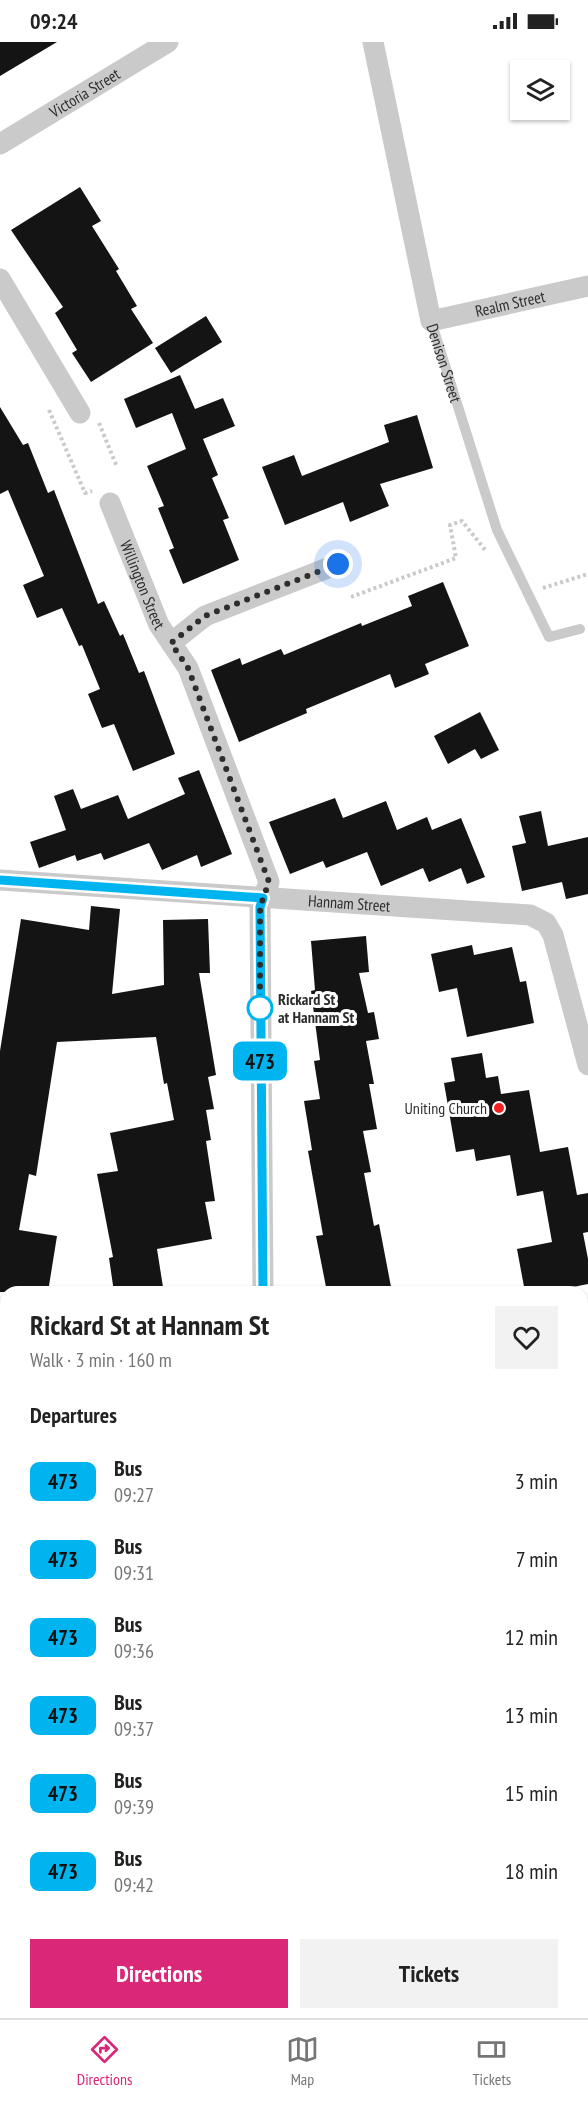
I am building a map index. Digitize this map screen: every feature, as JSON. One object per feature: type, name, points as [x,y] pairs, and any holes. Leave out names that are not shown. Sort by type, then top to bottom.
[{"type":"street","name":"Victoria Street","points":[[0,144],[168,42]]},
{"type":"street","name":"Denison Street","points":[[373,42],[431,321]]},
{"type":"street","points":[[0,279],[89,417]]},
{"type":"street","name":"Realm Street","points":[[431,321],[588,286]]},
{"type":"street","name":"Willington Street","points":[[110,503],[159,625],[188,668],[269,882],[260,907],[263,1286]]},
{"type":"street","points":[[171,643],[205,616],[338,564]]},
{"type":"street","name":"Hannam Street","points":[[0,880],[530,915],[546,923],[553,935],[584,1036],[588,1065]]},
{"type":"lane","name":"Denison Street","points":[[431,321],[497,530],[526,593],[549,637],[580,629]]},
{"type":"path","points":[[49,410],[78,478]]},
{"type":"path","points":[[89,417],[117,467]]},
{"type":"path","points":[[351,597],[456,558],[450,525],[462,521]]},
{"type":"path","points":[[542,589],[588,574]]},
{"type":"building","points":[[0,42],[57,42],[0,76]]},
{"type":"building","points":[[80,187],[101,221],[92,226],[119,269],[116,271],[137,306],[131,309],[153,343],[91,382],[72,353],[77,350],[55,313],[63,307],[11,230]]},
{"type":"building","points":[[206,316],[222,342],[171,373],[155,348]]},
{"type":"building","points":[[180,375],[195,409],[223,398],[235,426],[203,439],[218,475],[212,478],[229,518],[223,520],[239,560],[183,584],[169,550],[174,548],[158,508],[164,506],[147,466],[186,449],[172,413],[136,428],[124,399]]},
{"type":"building","points":[[0,407],[23,445],[28,443],[48,493],[54,490],[98,604],[104,601],[120,636],[123,634],[139,673],[144,671],[175,754],[133,771],[114,724],[102,728],[88,694],[100,689],[82,645],[79,646],[62,608],[37,618],[23,585],[44,576],[8,490],[0,494]]},
{"type":"building","points":[[417,415],[433,468],[380,484],[389,506],[350,522],[343,502],[285,525],[262,467],[294,455],[302,476],[389,442],[384,425]]},
{"type":"building","points":[[443,582],[469,646],[425,664],[429,674],[395,688],[390,674],[306,709],[307,713],[239,742],[211,670],[240,658],[242,665],[281,649],[284,655],[361,623],[362,626],[412,606],[408,596]]},
{"type":"building","points":[[480,712],[499,750],[481,759],[475,749],[448,764],[434,736]]},
{"type":"building","points":[[199,770],[232,854],[201,867],[197,855],[162,870],[149,843],[104,860],[101,853],[77,861],[75,855],[39,868],[30,842],[66,830],[54,796],[73,789],[81,809],[118,795],[128,819],[185,794],[178,778]]},
{"type":"building","points":[[335,798],[343,818],[386,801],[397,830],[427,817],[432,830],[461,818],[485,877],[467,884],[461,868],[429,882],[423,868],[381,886],[367,852],[326,868],[323,861],[290,874],[269,822]]},
{"type":"building","points":[[541,811],[548,846],[588,837],[588,894],[566,899],[562,882],[522,891],[512,846],[526,843],[519,816]]},
{"type":"building","points":[[91,906],[120,909],[112,994],[164,985],[163,920],[208,919],[210,973],[199,973],[216,1075],[208,1077],[214,1109],[206,1110],[211,1140],[206,1141],[215,1201],[205,1202],[212,1239],[157,1249],[163,1286],[113,1286],[109,1258],[113,1257],[97,1174],[118,1171],[110,1133],[174,1120],[167,1083],[164,1084],[156,1037],[57,1042],[36,1176],[29,1174],[19,1230],[57,1236],[49,1286],[0,1286],[0,1051],[21,919],[89,930]]},
{"type":"building","points":[[366,936],[369,972],[359,973],[368,1013],[374,1012],[379,1039],[366,1041],[374,1084],[369,1084],[377,1129],[363,1131],[371,1172],[364,1173],[374,1226],[379,1224],[391,1286],[326,1286],[316,1236],[323,1235],[308,1151],[312,1150],[304,1101],[320,1099],[314,1061],[320,1060],[311,991],[315,990],[311,941]]},
{"type":"building","points":[[472,945],[474,955],[512,947],[520,982],[526,981],[534,1023],[467,1037],[457,988],[439,992],[431,954]]},
{"type":"building","points":[[482,1053],[486,1078],[498,1076],[501,1094],[529,1090],[540,1152],[568,1147],[577,1195],[588,1193],[588,1232],[583,1233],[588,1259],[588,1284],[524,1286],[517,1249],[552,1242],[543,1191],[517,1196],[510,1155],[476,1161],[474,1149],[456,1152],[444,1083],[455,1081],[451,1058]]},
{"type":"bus line","name":"473","points":[[0,880],[263,898],[260,907],[263,1286]]},
{"type":"place","name":"Rickard St at Hannam St","points":[[260,1008]]},
{"type":"place","name":"Uniting Church","points":[[499,1108]]},
{"type":"route","points":[[260,1008],[260,907],[269,882],[188,668],[171,643],[205,616],[338,564]]}]
